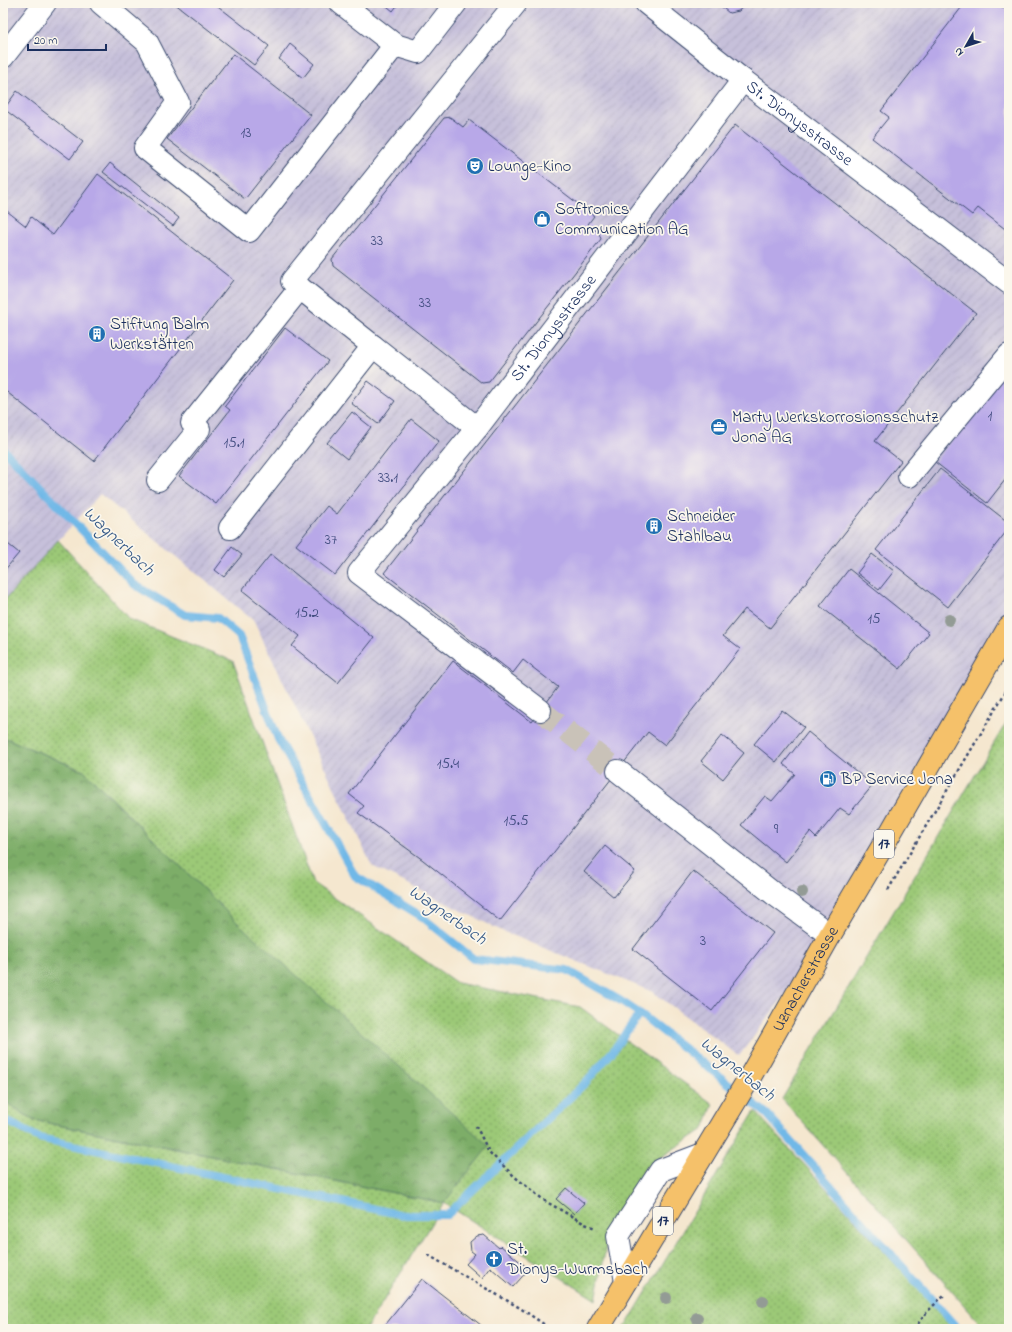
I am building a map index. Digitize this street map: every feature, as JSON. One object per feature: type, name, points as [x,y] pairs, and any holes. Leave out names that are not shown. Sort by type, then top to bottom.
[{"type":"main road","name":"Uznacherstrasse","points":[[598,1329],[728,1114],[1009,627]]},
{"type":"street","points":[[100,3],[147,42],[178,102],[145,148],[249,231],[395,45]]},
{"type":"street","points":[[341,3],[395,45],[418,52],[456,3]]},
{"type":"street","points":[[479,425],[373,346],[292,281],[516,3]]},
{"type":"street","points":[[646,3],[743,80]]},
{"type":"street","points":[[3,57],[36,6]]},
{"type":"street","name":"St. Dionysstrasse","points":[[540,710],[359,573],[479,425],[743,80],[1009,282]]},
{"type":"street","points":[[158,480],[199,429],[192,423],[300,288]]},
{"type":"street","points":[[230,528],[373,346]]},
{"type":"street","points":[[909,476],[1009,355]]},
{"type":"street","points":[[618,771],[768,889],[830,935]]},
{"type":"street","points":[[626,1282],[618,1236],[661,1170],[703,1154]]},
{"type":"path","points":[[476,1126],[489,1152],[515,1177],[545,1200],[572,1216],[586,1224],[618,1236]]},
{"type":"path","points":[[428,1255],[520,1308],[551,1329]]},
{"type":"path","points":[[914,1329],[927,1312],[945,1294]]},
{"type":"shaded area","points":[[3,3],[1009,3],[1009,627],[830,935],[739,1056],[653,992],[502,931],[372,866],[254,621],[100,494],[3,602]]},
{"type":"green space","points":[[58,540],[129,619],[233,661],[313,883],[457,983],[580,1007],[713,1104],[704,1129],[646,1167],[608,1236],[596,1300],[444,1203],[242,927],[84,771],[3,737],[3,602]]},
{"type":"green space","points":[[1009,718],[1009,1329],[985,1329],[782,1099]]},
{"type":"green space","points":[[3,737],[84,771],[242,927],[489,1146],[444,1203],[33,1120],[3,1100]]},
{"type":"green space","points":[[3,1100],[33,1120],[444,1203],[366,1329],[3,1329]]},
{"type":"green space","points":[[755,1111],[955,1329],[624,1329]]},
{"type":"building","points":[[174,3],[214,3],[269,46],[254,65]]},
{"type":"building","points":[[383,3],[399,3],[393,11]]},
{"type":"building","points":[[717,3],[745,3],[739,11],[729,13]]},
{"type":"building","points":[[965,3],[997,3],[1009,12],[1009,232],[978,208],[972,215],[872,138],[889,117],[881,111]]},
{"type":"building","points":[[290,44],[314,64],[303,78],[279,59]]},
{"type":"building","points":[[233,54],[311,115],[245,199],[167,139]]},
{"type":"building","points":[[17,91],[83,142],[70,159],[4,109]]},
{"type":"building","points":[[450,117],[463,127],[469,120],[594,216],[588,224],[599,233],[601,239],[489,382],[482,383],[333,266],[332,259],[444,118]]},
{"type":"building","points":[[735,125],[976,313],[875,441],[901,461],[770,628],[745,609],[723,636],[740,649],[665,745],[648,732],[500,921],[423,860],[358,813],[364,806],[349,794],[453,661],[532,722],[558,687],[523,660],[513,673],[384,573]]},
{"type":"building","points":[[110,163],[179,218],[173,226],[103,172]]},
{"type":"building","name":"Stiftung Balm Werkstätten","points":[[98,174],[233,280],[94,461],[3,389],[3,208],[26,226],[31,217],[53,235]]},
{"type":"building","points":[[285,328],[328,361],[216,504],[179,476],[230,410],[225,406]]},
{"type":"building","points":[[1007,369],[1009,370],[1009,475],[987,503],[935,462]]},
{"type":"building","points":[[368,381],[395,401],[378,424],[351,403]]},
{"type":"building","points":[[352,412],[371,427],[347,459],[327,443]]},
{"type":"building","points":[[411,419],[439,441],[335,575],[296,545],[327,506],[337,514]]},
{"type":"building","points":[[940,469],[1009,523],[1009,528],[948,607],[876,550]]},
{"type":"building","points":[[3,540],[19,553],[3,572]]},
{"type":"building","points":[[232,547],[242,555],[224,577],[215,570]]},
{"type":"building","points":[[271,554],[374,638],[338,683],[292,646],[300,636],[242,590]]},
{"type":"building","points":[[872,554],[894,571],[879,590],[857,573]]},
{"type":"building","points":[[849,569],[929,633],[900,669],[820,606]]},
{"type":"building","points":[[782,710],[804,727],[776,762],[754,744]]},
{"type":"building","name":"BP Service Jona","points":[[808,732],[873,785],[849,814],[840,808],[816,838],[810,832],[786,862],[741,825],[765,796],[772,801],[795,774],[783,764]]},
{"type":"building","points":[[722,735],[744,753],[723,779],[701,761]]},
{"type":"building","points":[[605,846],[635,871],[614,897],[584,872]]},
{"type":"building","points":[[693,871],[773,933],[712,1011],[633,949]]},
{"type":"building","points":[[566,1188],[584,1203],[574,1214],[556,1199]]},
{"type":"building","name":"St. Dionys-Wurmsbach","points":[[484,1235],[499,1248],[501,1246],[529,1269],[513,1287],[490,1267],[482,1278],[466,1264],[475,1254],[471,1251],[470,1242],[477,1236]]},
{"type":"building","points":[[422,1279],[486,1329],[382,1329]]},
{"type":"waterway","name":"Wagnerbach","points":[[3,449],[135,585],[185,615],[218,618],[239,636],[278,739],[355,876],[421,916],[474,959],[567,970],[621,1001],[642,1015],[767,1114],[958,1329]]},
{"type":"waterway","points":[[3,1119],[39,1138],[403,1215],[447,1215],[585,1083],[612,1052],[639,1014]]},
{"type":"tunnel","points":[[540,710],[618,771]]},
{"type":"place","name":"Lounge-Kino","points":[[475,166]]},
{"type":"place","name":"Softronics Communication AG","points":[[542,219]]},
{"type":"place","name":"Stiftung Balm Werkstätten","points":[[97,334]]},
{"type":"place","name":"Marty Werkskorrosionsschutz Jona AG","points":[[719,427]]},
{"type":"place","name":"Schneider Stahlbau","points":[[654,526]]},
{"type":"place","name":"BP Service Jona","points":[[828,779]]},
{"type":"place","name":"St. Dionys-Wurmsbach","points":[[494,1259]]}]
